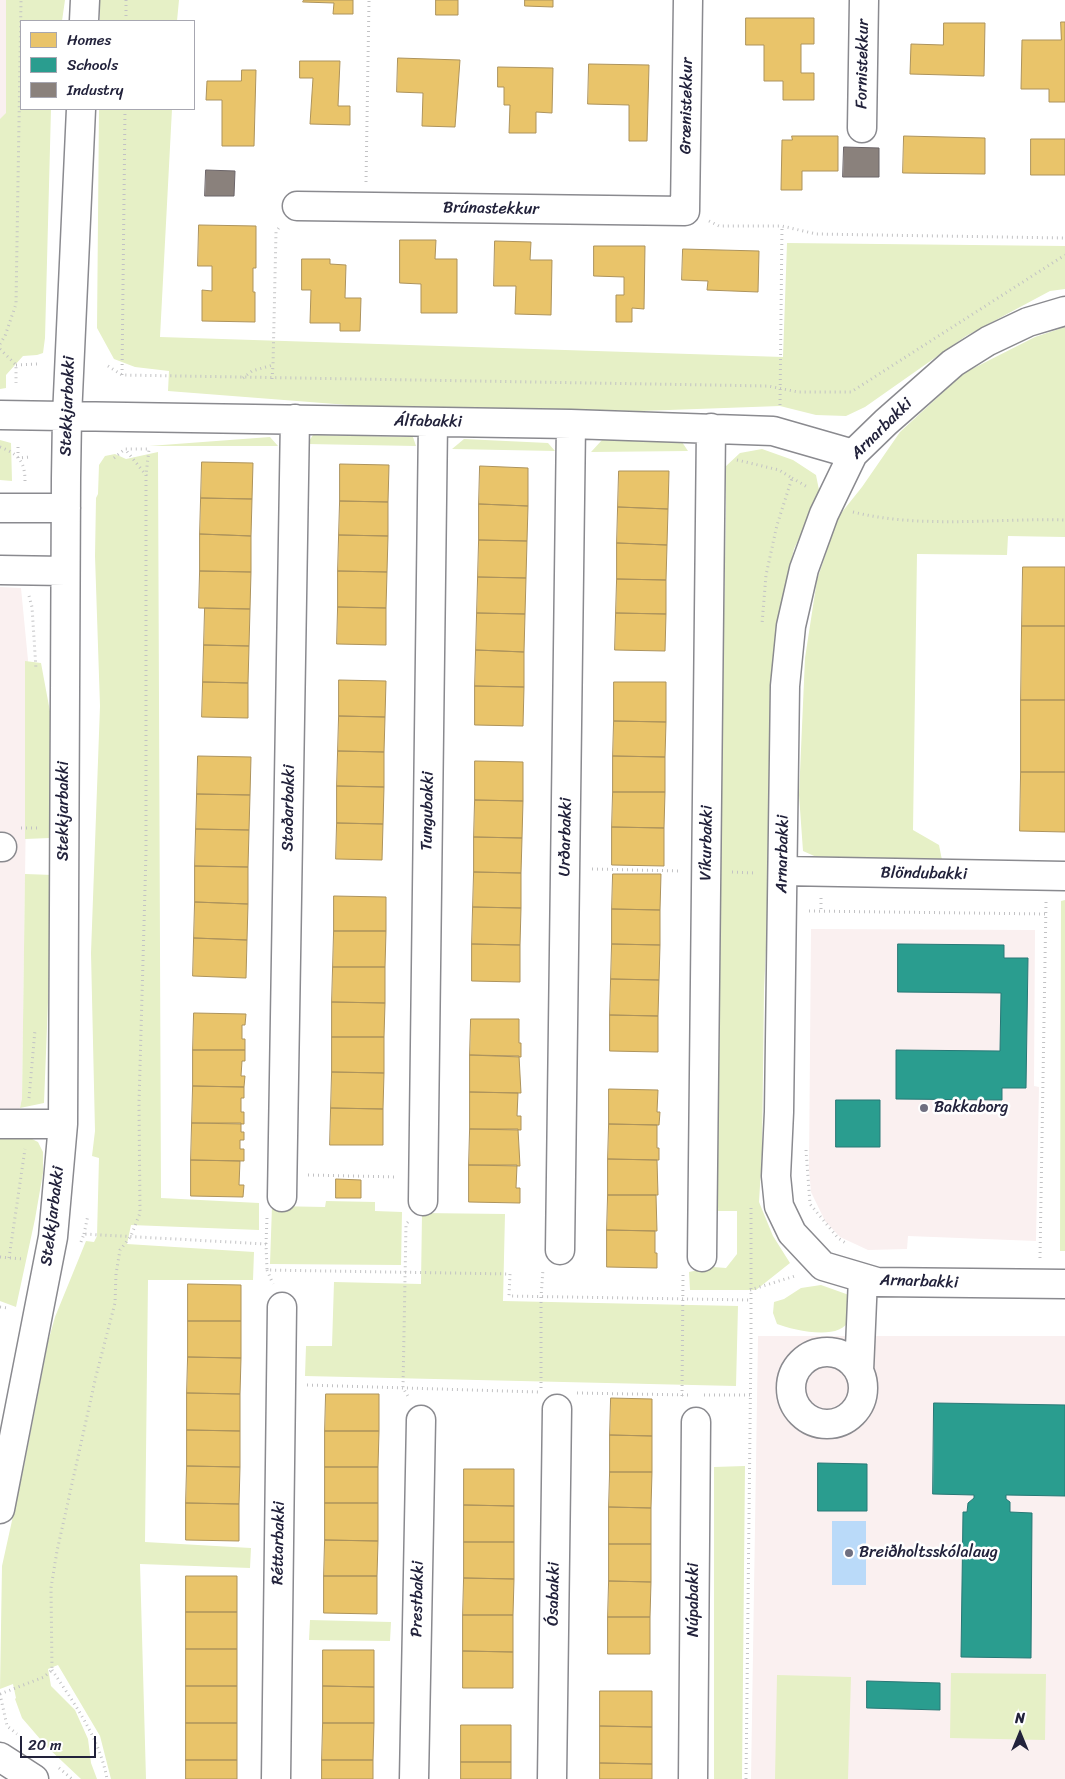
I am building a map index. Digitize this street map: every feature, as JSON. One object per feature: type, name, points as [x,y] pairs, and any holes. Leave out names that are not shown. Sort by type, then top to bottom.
[{"type":"street","points":[[84,20],[85,0]]},
{"type":"street","name":"Grænistekkur","points":[[685,211],[688,0]]},
{"type":"street","name":"Fornistekkur","points":[[862,128],[864,0]]},
{"type":"street","name":"Stekkjarbakki","points":[[0,1509],[55,1229],[63,1124],[67,417],[81,110]]},
{"type":"street","name":"Brúnastekkur","points":[[297,206],[685,211]]},
{"type":"street","name":"Arnarbakki","points":[[1052,1284],[877,1282],[823,1266],[792,1233],[779,1206],[776,1176],[779,1102],[771,872],[791,626],[804,570],[824,514],[853,454],[953,363],[988,341],[1028,322],[1065,311]]},
{"type":"street","name":"Álfabakki","points":[[0,415],[711,428],[779,432],[853,454]]},
{"type":"street","name":"Staðarbakki","points":[[283,1186],[295,419]]},
{"type":"street","name":"Tungubakki","points":[[423,1189],[434,422]]},
{"type":"street","name":"Urðarbakki","points":[[560,1250],[571,424]]},
{"type":"street","name":"Víkurbakki","points":[[702,1257],[711,428]]},
{"type":"street","points":[[0,508],[66,508]]},
{"type":"street","points":[[0,570],[66,571]]},
{"type":"street","name":"Blöndubakki","points":[[771,872],[1065,876]]},
{"type":"street","points":[[0,1124],[63,1124]]},
{"type":"street","points":[[858,1371],[863,1278]]},
{"type":"street","name":"Réttarbakki","points":[[276,1779],[282,1308]]},
{"type":"street","points":[[836,1353],[853,1363],[858,1371],[863,1383],[862,1396],[857,1408],[848,1418],[836,1424],[823,1425],[810,1421],[800,1413],[793,1402],[790,1389],[793,1376],[799,1364],[810,1356],[822,1352],[836,1353],[848,1350],[862,1312]]},
{"type":"street","name":"Ósabakki","points":[[552,1779],[563,1401]]},
{"type":"street","name":"Prestbakki","points":[[414,1779],[421,1420]]},
{"type":"street","name":"Núpabakki","points":[[693,1779],[696,1422]]},
{"type":"street","points":[[0,1757],[45,1773]]},
{"type":"path","points":[[21,0],[21,20]]},
{"type":"path","points":[[126,0],[126,20]]},
{"type":"path","points":[[366,208],[369,0]]},
{"type":"path","points":[[0,344],[5,336],[16,304],[20,61]]},
{"type":"path","points":[[122,375],[125,110]]},
{"type":"path","points":[[272,379],[276,232],[297,206]]},
{"type":"path","points":[[685,211],[719,226],[782,226],[816,234],[1065,238]]},
{"type":"path","points":[[780,410],[782,226]]},
{"type":"path","points":[[108,366],[122,375],[768,386],[798,392],[851,392],[1065,255]]},
{"type":"path","points":[[0,349],[16,365],[16,382]]},
{"type":"path","points":[[16,365],[38,364]]},
{"type":"path","points":[[243,378],[252,371],[273,365]]},
{"type":"path","points":[[0,447],[11,452],[25,468],[25,483]]},
{"type":"path","points":[[18,447],[18,458]]},
{"type":"path","points":[[107,1779],[96,1744],[52,1670],[51,1588],[57,1552],[96,1376],[115,1303],[116,1274],[120,1250],[131,1236],[140,1213],[139,1103],[146,853],[146,475],[149,449],[125,448],[114,458]]},
{"type":"path","points":[[125,448],[146,475]]},
{"type":"path","points":[[18,458],[30,457]]},
{"type":"path","points":[[792,478],[814,491]]},
{"type":"path","points":[[845,510],[876,518],[904,520],[1065,520]]},
{"type":"path","points":[[566,869],[771,872]]},
{"type":"path","points":[[821,911],[1046,914],[1052,1284]]},
{"type":"path","points":[[806,1145],[810,1204],[838,1238]]},
{"type":"path","points":[[10,1258],[25,1148]]},
{"type":"path","points":[[283,1186],[423,1189],[406,1224],[403,1388],[421,1420]]},
{"type":"path","points":[[81,1243],[88,1215]]},
{"type":"path","points":[[84,1234],[266,1244],[267,1270],[510,1274],[510,1296],[750,1300],[746,1779]]},
{"type":"path","points":[[281,1385],[541,1392],[541,1297],[543,1268],[560,1250]]},
{"type":"path","points":[[696,1422],[681,1395],[684,1269],[702,1257]]},
{"type":"path","points":[[0,1258],[28,1260]]},
{"type":"path","points":[[750,1290],[795,1276]]},
{"type":"path","points":[[0,1307],[8,1308]]},
{"type":"path","points":[[563,1401],[691,1395]]},
{"type":"path","points":[[701,1395],[750,1395]]},
{"type":"path","points":[[21,1737],[7,1726],[0,1694],[44,1678],[52,1670]]},
{"type":"path","points":[[45,1773],[72,1779]]},
{"type":"shaded area","points":[[0,0],[6,0],[7,24],[6,299],[0,311]]},
{"type":"shaded area","points":[[0,587],[21,588],[28,660],[22,1098],[20,1108],[0,1134]]},
{"type":"shaded area","name":"Bakkaborg","points":[[811,929],[1035,930],[1034,1086],[1039,1087],[1036,1241],[908,1236],[907,1249],[868,1250],[840,1237],[825,1221],[811,1192],[809,1169]]},
{"type":"shaded area","points":[[758,1336],[1065,1336],[1065,1779],[751,1779]]},
{"type":"green space","points":[[6,0],[65,0],[62,20],[20,20],[20,110],[51,110],[45,338],[43,353],[23,356],[6,375],[6,388],[0,389],[0,119],[6,113]]},
{"type":"green space","points":[[100,0],[179,0],[177,20],[100,20]]},
{"type":"green space","points":[[99,110],[172,110],[160,337],[783,357],[787,243],[1065,246],[1065,289],[1050,291],[966,336],[865,407],[846,416],[816,415],[780,406],[641,411],[387,408],[168,391],[169,371],[135,367],[114,359],[97,328]]},
{"type":"green space","points":[[1065,327],[1065,537],[1008,536],[1007,555],[917,554],[913,830],[939,845],[942,860],[821,859],[803,851],[799,795],[805,658],[817,580],[838,517],[862,487],[900,432],[964,373],[1035,337]]},
{"type":"green space","points":[[313,435],[413,437],[416,446],[307,444]]},
{"type":"green space","points":[[270,437],[278,446],[149,446]]},
{"type":"green space","points":[[464,439],[548,443],[555,451],[452,449]]},
{"type":"green space","points":[[680,439],[688,451],[591,452],[602,440]]},
{"type":"green space","points":[[0,440],[11,443],[12,481],[0,480]]},
{"type":"green space","points":[[762,449],[793,460],[816,475],[820,495],[794,549],[781,605],[776,678],[773,811],[764,989],[762,1153],[759,1202],[773,1236],[790,1263],[756,1290],[690,1290],[689,1272],[713,1267],[726,1268],[737,1254],[737,1211],[713,1211],[726,506],[725,467],[740,453]]},
{"type":"green space","points":[[158,452],[161,1198],[259,1203],[259,1230],[131,1225],[127,1244],[254,1252],[253,1280],[148,1280],[145,1542],[251,1548],[250,1568],[140,1564],[146,1779],[111,1779],[100,1736],[58,1665],[48,1669],[51,1686],[75,1710],[88,1739],[91,1763],[97,1779],[81,1779],[47,1747],[22,1718],[15,1699],[13,1684],[0,1689],[2,1566],[48,1342],[55,1317],[86,1241],[94,1242],[97,1236],[99,1158],[92,1156],[95,1131],[91,953],[100,706],[95,556],[96,498],[98,494],[99,465],[105,456],[115,454],[126,459]]},
{"type":"green space","points":[[25,661],[41,663],[51,717],[50,838],[25,839]]},
{"type":"green space","points":[[25,874],[53,875],[44,1103],[20,1108],[22,1098]]},
{"type":"green space","points":[[1065,900],[1065,1251],[1060,1251],[1061,901]]},
{"type":"green space","points":[[0,1137],[28,1137],[38,1142],[43,1152],[43,1173],[35,1219],[16,1307],[0,1301]]},
{"type":"green space","points":[[326,1201],[375,1202],[375,1211],[402,1212],[401,1265],[270,1264],[272,1206],[325,1207]]},
{"type":"green space","points":[[422,1213],[505,1214],[503,1301],[738,1306],[736,1386],[305,1376],[306,1346],[332,1346],[334,1282],[421,1284]]},
{"type":"green space","points":[[821,1285],[849,1295],[849,1319],[845,1326],[837,1330],[816,1332],[777,1324],[773,1313],[774,1302],[784,1299],[801,1288]]},
{"type":"green space","points":[[745,1466],[742,1779],[714,1779],[714,1467]]},
{"type":"green space","points":[[310,1620],[391,1622],[390,1641],[309,1640]]},
{"type":"green space","points":[[951,1673],[1046,1674],[1045,1740],[950,1738]]},
{"type":"green space","points":[[777,1675],[851,1677],[848,1779],[775,1779]]},
{"type":"water","name":"Breiðholtsskólalaug","points":[[832,1521],[866,1521],[866,1585],[832,1585]]},
{"type":"building: Homes","points":[[304,0],[353,0],[353,14],[333,14],[334,3],[303,2]]},
{"type":"building: Homes","points":[[436,0],[458,0],[458,15],[436,15]]},
{"type":"building: Homes","points":[[525,0],[553,0],[553,7],[525,6]]},
{"type":"building: Homes","points":[[746,18],[814,18],[814,44],[801,44],[801,73],[814,73],[814,100],[783,100],[783,81],[764,81],[764,45],[746,45]]},
{"type":"building: Homes","points":[[1061,22],[1065,22],[1065,102],[1049,102],[1049,89],[1021,89],[1022,40],[1061,40]]},
{"type":"building: Homes","points":[[944,23],[985,23],[984,76],[910,74],[911,44],[943,45]]},
{"type":"building: Homes","points":[[398,58],[460,60],[455,127],[422,126],[423,93],[397,92]]},
{"type":"building: Homes","points":[[300,61],[340,61],[338,106],[350,106],[350,125],[310,124],[313,78],[300,78]]},
{"type":"building: Homes","points":[[589,64],[649,65],[647,141],[629,141],[629,105],[588,104]]},
{"type":"building: Homes","points":[[498,67],[553,68],[552,113],[536,112],[536,133],[509,133],[510,105],[504,105],[504,87],[498,87]]},
{"type":"building: Homes","points":[[242,70],[256,70],[254,146],[222,146],[222,100],[206,100],[207,81],[241,81]]},
{"type":"building: Homes","points":[[792,136],[838,136],[838,171],[802,171],[802,190],[781,190],[782,140],[792,140]]},
{"type":"building: Homes","points":[[904,136],[985,138],[985,174],[903,173]]},
{"type":"building: Homes","points":[[1031,139],[1065,139],[1065,175],[1031,175]]},
{"type":"building: Homes","points":[[199,225],[256,226],[256,268],[253,268],[255,322],[202,321],[202,290],[212,291],[212,266],[198,266]]},
{"type":"building: Homes","points":[[400,240],[436,240],[435,259],[457,259],[457,313],[421,313],[421,284],[400,283]]},
{"type":"building: Homes","points":[[495,241],[531,242],[530,260],[552,260],[551,315],[515,314],[516,286],[494,286]]},
{"type":"building: Homes","points":[[594,246],[645,246],[644,309],[632,308],[632,322],[616,322],[616,295],[624,295],[624,277],[594,276]]},
{"type":"building: Homes","points":[[683,249],[759,251],[758,292],[707,290],[708,281],[682,280]]},
{"type":"building: Homes","points":[[302,259],[330,259],[330,264],[346,265],[345,298],[361,298],[360,331],[340,331],[340,323],[310,323],[311,290],[302,290]]},
{"type":"building: Homes","points":[[202,462],[253,463],[252,499],[201,498]]},
{"type":"building: Homes","points":[[340,464],[389,465],[388,502],[340,501]]},
{"type":"building: Homes","points":[[480,466],[528,468],[528,506],[479,504]]},
{"type":"building: Homes","points":[[619,471],[669,471],[668,509],[618,507]]},
{"type":"building: Homes","points":[[201,498],[252,499],[251,536],[200,534]]},
{"type":"building: Homes","points":[[340,501],[388,502],[388,536],[339,535]]},
{"type":"building: Homes","points":[[479,504],[528,506],[527,541],[479,540]]},
{"type":"building: Homes","points":[[618,507],[668,509],[667,545],[617,543]]},
{"type":"building: Homes","points":[[200,534],[251,536],[251,572],[200,571]]},
{"type":"building: Homes","points":[[339,535],[388,536],[387,572],[338,571]]},
{"type":"building: Homes","points":[[479,540],[527,541],[526,578],[478,577]]},
{"type":"building: Homes","points":[[617,543],[667,545],[666,580],[617,579]]},
{"type":"building: Homes","points":[[1023,567],[1065,567],[1065,626],[1022,626]]},
{"type":"building: Homes","points":[[200,571],[251,572],[250,609],[199,608]]},
{"type":"building: Homes","points":[[338,571],[387,572],[386,608],[338,607]]},
{"type":"building: Homes","points":[[478,577],[526,578],[525,614],[477,613]]},
{"type":"building: Homes","points":[[617,579],[666,580],[666,614],[616,613]]},
{"type":"building: Homes","points":[[338,607],[386,608],[386,645],[337,644]]},
{"type":"building: Homes","points":[[205,608],[250,609],[249,646],[204,645]]},
{"type":"building: Homes","points":[[477,613],[525,614],[524,652],[476,650]]},
{"type":"building: Homes","points":[[616,613],[666,614],[665,651],[615,650]]},
{"type":"building: Homes","points":[[1022,626],[1065,626],[1065,700],[1021,700]]},
{"type":"building: Homes","points":[[204,645],[249,646],[248,683],[203,682]]},
{"type":"building: Homes","points":[[476,650],[524,652],[524,687],[475,686]]},
{"type":"building: Homes","points":[[339,680],[386,681],[385,717],[339,716]]},
{"type":"building: Homes","points":[[203,682],[248,683],[248,718],[202,717]]},
{"type":"building: Homes","points":[[614,682],[666,682],[666,722],[614,721]]},
{"type":"building: Homes","points":[[475,686],[524,687],[523,726],[475,725]]},
{"type":"building: Homes","points":[[1021,700],[1065,700],[1065,772],[1021,772]]},
{"type":"building: Homes","points":[[339,716],[385,717],[384,752],[338,751]]},
{"type":"building: Homes","points":[[614,721],[666,722],[665,757],[613,756]]},
{"type":"building: Homes","points":[[338,751],[384,752],[384,787],[337,786]]},
{"type":"building: Homes","points":[[198,756],[251,757],[250,795],[197,794]]},
{"type":"building: Homes","points":[[613,756],[665,757],[665,792],[613,792]]},
{"type":"building: Homes","points":[[475,761],[523,762],[523,801],[475,800]]},
{"type":"building: Homes","points":[[1021,772],[1065,772],[1065,832],[1020,831]]},
{"type":"building: Homes","points":[[337,786],[384,787],[383,824],[337,823]]},
{"type":"building: Homes","points":[[613,792],[665,792],[664,828],[612,827]]},
{"type":"building: Homes","points":[[197,794],[250,795],[249,830],[196,829]]},
{"type":"building: Homes","points":[[475,800],[523,801],[522,838],[474,837]]},
{"type":"building: Homes","points":[[337,823],[383,824],[382,860],[336,859]]},
{"type":"building: Homes","points":[[612,827],[664,828],[664,866],[612,865]]},
{"type":"building: Homes","points":[[196,829],[249,830],[248,867],[195,866]]},
{"type":"building: Homes","points":[[474,837],[522,838],[521,873],[474,872]]},
{"type":"building: Homes","points":[[195,866],[248,867],[248,904],[195,902]]},
{"type":"building: Homes","points":[[474,872],[521,873],[521,908],[473,907]]},
{"type":"building: Homes","points":[[613,874],[661,874],[660,910],[612,909]]},
{"type":"building: Homes","points":[[334,896],[386,897],[386,931],[334,931]]},
{"type":"building: Homes","points":[[195,902],[248,904],[247,940],[194,938]]},
{"type":"building: Homes","points":[[473,907],[521,908],[520,945],[472,944]]},
{"type":"building: Homes","points":[[612,909],[660,910],[660,945],[612,944]]},
{"type":"building: Homes","points":[[334,931],[386,931],[385,967],[333,967]]},
{"type":"building: Homes","points":[[194,938],[247,940],[246,978],[193,976]]},
{"type":"building: Homes","points":[[472,944],[520,945],[520,982],[472,981]]},
{"type":"building: Homes","points":[[612,944],[660,945],[659,980],[611,979]]},
{"type":"building: Homes","points":[[333,967],[385,967],[385,1003],[332,1002]]},
{"type":"building: Homes","points":[[611,979],[659,980],[658,1016],[610,1015]]},
{"type":"building: Homes","points":[[332,1002],[385,1003],[384,1037],[332,1037]]},
{"type":"building: Homes","points":[[194,1013],[246,1014],[245,1025],[242,1025],[242,1039],[245,1039],[245,1050],[193,1050]]},
{"type":"building: Homes","points":[[610,1015],[658,1016],[658,1052],[610,1051]]},
{"type":"building: Homes","points":[[471,1019],[519,1019],[521,1057],[470,1055]]},
{"type":"building: Homes","points":[[332,1037],[384,1037],[384,1073],[332,1072]]},
{"type":"building: Homes","points":[[193,1050],[245,1050],[245,1061],[242,1061],[241,1076],[245,1076],[244,1087],[193,1086]]},
{"type":"building: Homes","points":[[470,1055],[519,1056],[521,1093],[470,1092]]},
{"type":"building: Homes","points":[[332,1072],[384,1073],[383,1109],[331,1108]]},
{"type":"building: Homes","points":[[193,1086],[244,1087],[244,1098],[241,1098],[241,1112],[244,1112],[244,1124],[192,1123]]},
{"type":"building: Homes","points":[[609,1089],[658,1090],[657,1112],[660,1112],[659,1125],[609,1124]]},
{"type":"building: Homes","points":[[470,1092],[518,1093],[517,1116],[521,1116],[521,1130],[470,1129]]},
{"type":"building: Homes","points":[[331,1108],[383,1109],[383,1145],[330,1145]]},
{"type":"building: Homes","points":[[192,1123],[241,1123],[241,1132],[244,1132],[244,1140],[240,1140],[240,1149],[244,1149],[244,1161],[191,1160]]},
{"type":"building: Homes","points":[[609,1124],[657,1125],[659,1160],[608,1159]]},
{"type":"building: Homes","points":[[470,1129],[518,1129],[520,1166],[469,1165]]},
{"type":"building: Homes","points":[[608,1159],[657,1160],[658,1195],[608,1195]]},
{"type":"building: Homes","points":[[191,1160],[240,1161],[239,1185],[244,1185],[243,1197],[191,1196]]},
{"type":"building: Homes","points":[[469,1165],[517,1165],[516,1188],[520,1188],[520,1203],[469,1202]]},
{"type":"building: Homes","points":[[336,1179],[361,1180],[361,1198],[336,1198]]},
{"type":"building: Homes","points":[[608,1195],[656,1195],[657,1231],[607,1230]]},
{"type":"building: Homes","points":[[607,1230],[655,1231],[657,1268],[607,1267]]},
{"type":"building: Homes","points":[[188,1284],[241,1285],[241,1321],[188,1321]]},
{"type":"building: Homes","points":[[188,1321],[241,1321],[241,1358],[188,1357]]},
{"type":"building: Homes","points":[[188,1357],[241,1358],[240,1394],[187,1393]]},
{"type":"building: Homes","points":[[187,1393],[240,1394],[240,1431],[187,1430]]},
{"type":"building: Homes","points":[[326,1394],[379,1394],[379,1431],[325,1431]]},
{"type":"building: Homes","points":[[611,1398],[652,1399],[652,1436],[610,1435]]},
{"type":"building: Homes","points":[[187,1430],[240,1431],[240,1467],[187,1466]]},
{"type":"building: Homes","points":[[325,1431],[379,1431],[378,1467],[325,1467]]},
{"type":"building: Homes","points":[[610,1435],[652,1436],[652,1472],[610,1472]]},
{"type":"building: Homes","points":[[187,1466],[240,1467],[239,1504],[186,1503]]},
{"type":"building: Homes","points":[[325,1467],[378,1467],[378,1503],[325,1503]]},
{"type":"building: Homes","points":[[464,1469],[514,1469],[514,1506],[464,1505]]},
{"type":"building: Homes","points":[[610,1472],[652,1472],[651,1508],[609,1507]]},
{"type":"building: Homes","points":[[186,1503],[239,1504],[239,1541],[186,1540]]},
{"type":"building: Homes","points":[[325,1503],[378,1503],[378,1541],[325,1540]]},
{"type":"building: Homes","points":[[464,1505],[514,1506],[514,1542],[464,1542]]},
{"type":"building: Homes","points":[[609,1507],[651,1508],[651,1544],[609,1544]]},
{"type":"building: Homes","points":[[325,1540],[378,1541],[377,1576],[324,1576]]},
{"type":"building: Homes","points":[[464,1542],[514,1542],[514,1579],[464,1578]]},
{"type":"building: Homes","points":[[609,1544],[651,1544],[651,1582],[609,1581]]},
{"type":"building: Homes","points":[[186,1576],[237,1576],[237,1612],[186,1612]]},
{"type":"building: Homes","points":[[324,1576],[377,1576],[377,1614],[324,1613]]},
{"type":"building: Homes","points":[[464,1578],[514,1579],[513,1615],[463,1615]]},
{"type":"building: Homes","points":[[609,1581],[651,1582],[650,1617],[608,1617]]},
{"type":"building: Homes","points":[[186,1612],[237,1612],[237,1649],[186,1649]]},
{"type":"building: Homes","points":[[463,1615],[513,1615],[513,1652],[463,1651]]},
{"type":"building: Homes","points":[[608,1617],[650,1617],[650,1654],[608,1654]]},
{"type":"building: Homes","points":[[186,1649],[237,1649],[237,1686],[186,1686]]},
{"type":"building: Homes","points":[[323,1650],[374,1650],[374,1687],[323,1686]]},
{"type":"building: Homes","points":[[463,1651],[513,1652],[513,1688],[463,1688]]},
{"type":"building: Homes","points":[[186,1686],[237,1686],[237,1723],[186,1723]]},
{"type":"building: Homes","points":[[323,1686],[374,1687],[374,1723],[323,1723]]},
{"type":"building: Homes","points":[[600,1691],[652,1691],[652,1727],[600,1726]]},
{"type":"building: Homes","points":[[186,1723],[237,1723],[237,1760],[186,1760]]},
{"type":"building: Homes","points":[[323,1723],[374,1723],[373,1760],[322,1760]]},
{"type":"building: Homes","points":[[461,1725],[511,1725],[511,1762],[461,1762]]},
{"type":"building: Homes","points":[[600,1726],[652,1727],[652,1764],[600,1763]]},
{"type":"building: Homes","points":[[186,1760],[237,1760],[237,1779],[186,1779]]},
{"type":"building: Homes","points":[[322,1760],[373,1760],[373,1779],[322,1779]]},
{"type":"building: Homes","points":[[461,1762],[511,1762],[511,1779],[461,1779]]},
{"type":"building: Homes","points":[[600,1763],[652,1764],[652,1779],[600,1779]]},
{"type":"building: Schools","points":[[898,944],[1004,945],[1004,958],[1028,958],[1026,1088],[1002,1088],[1002,1100],[896,1099],[896,1050],[1000,1051],[1001,993],[898,992]]},
{"type":"building: Schools","points":[[836,1100],[880,1100],[880,1147],[836,1147]]},
{"type":"building: Schools","points":[[934,1403],[1065,1405],[1065,1496],[1006,1495],[1006,1499],[1010,1502],[1010,1512],[1032,1513],[1031,1658],[961,1657],[963,1512],[967,1512],[968,1503],[974,1498],[974,1495],[933,1494]]},
{"type":"building: Schools","points":[[818,1463],[867,1464],[867,1511],[818,1511]]},
{"type":"building: Schools","points":[[867,1681],[940,1683],[940,1710],[867,1708]]},
{"type":"building: Industry","points":[[844,147],[879,148],[879,177],[843,177]]},
{"type":"building: Industry","points":[[206,170],[235,171],[234,196],[205,196]]},
{"type":"place","name":"Bakkaborg","points":[[924,1108]]},
{"type":"place","name":"Breiðholtsskólalaug","points":[[849,1553]]}]
